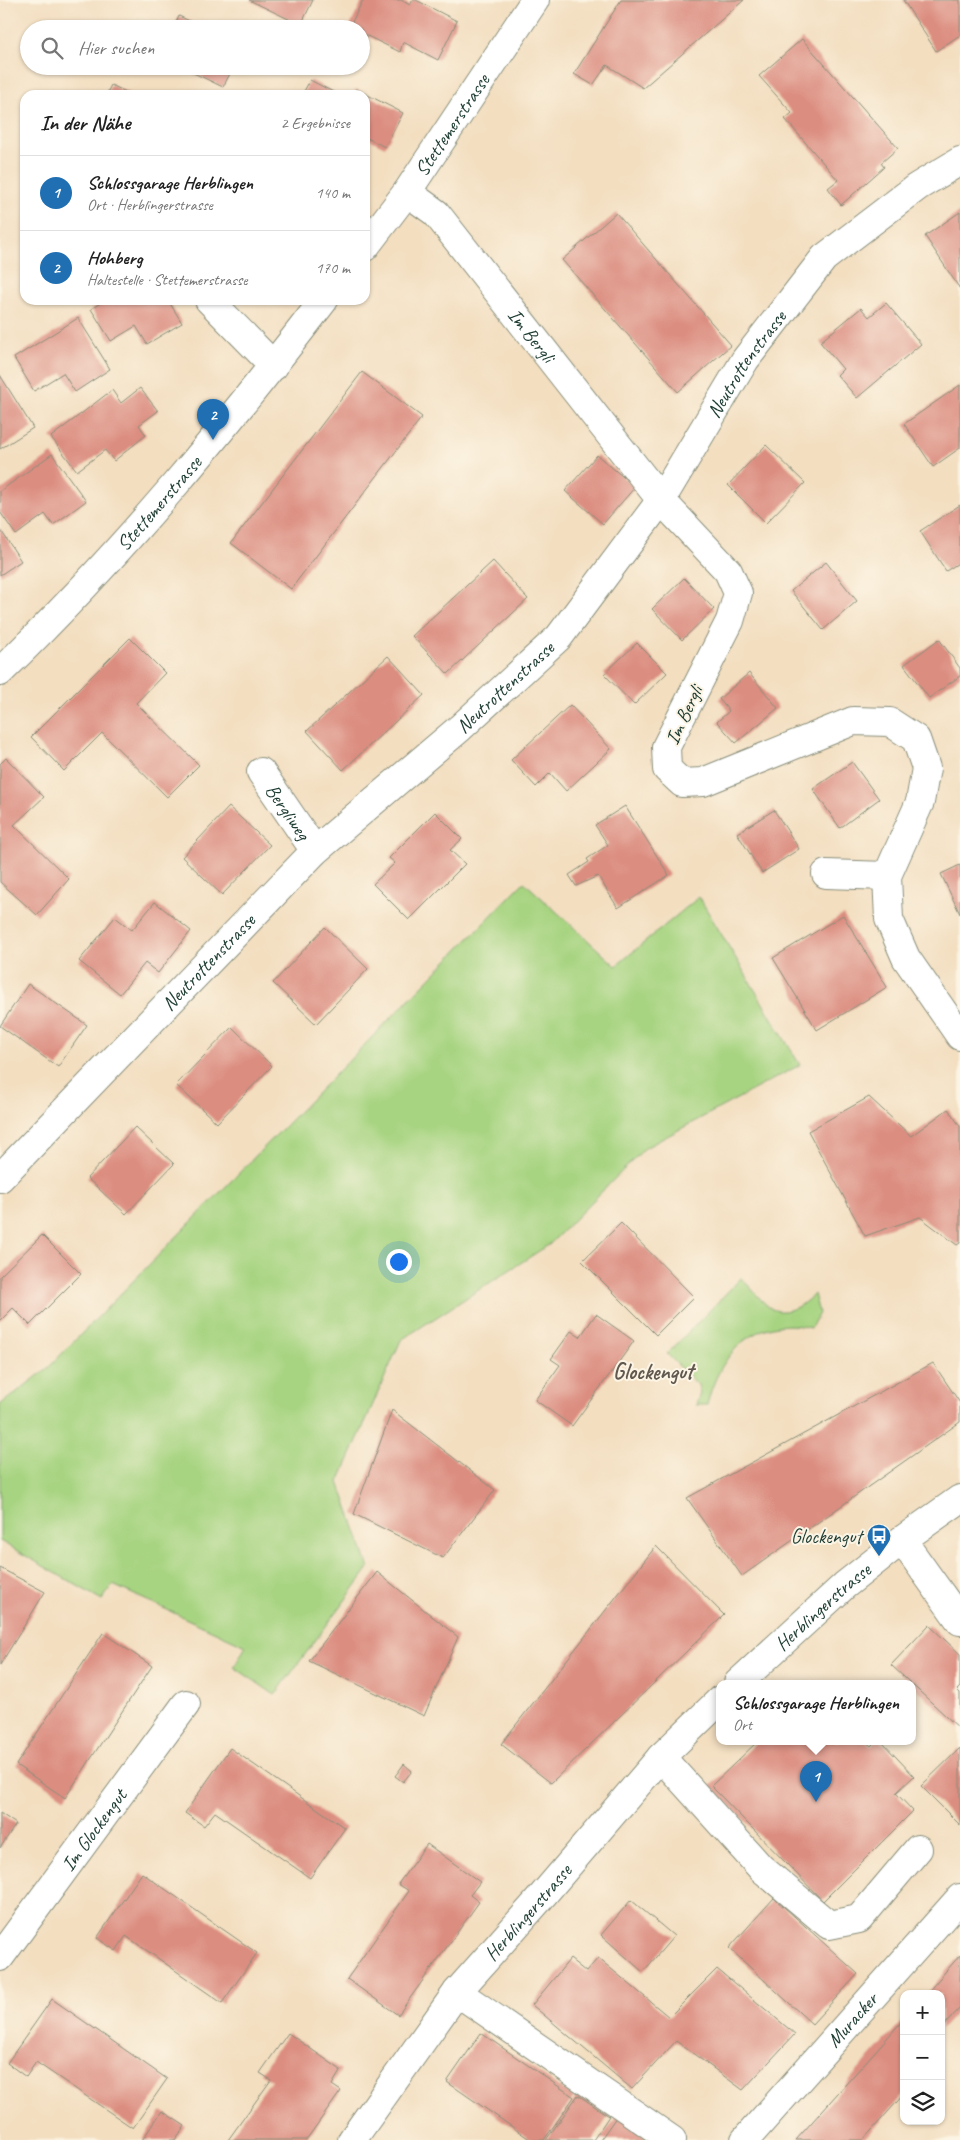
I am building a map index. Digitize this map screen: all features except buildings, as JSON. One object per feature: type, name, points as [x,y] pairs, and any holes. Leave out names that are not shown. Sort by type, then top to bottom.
[{"type":"street","name":"Stettemerstrasse","points":[[370,240],[407,192],[535,0]]},
{"type":"street","name":"Neutrottenstrasse","points":[[0,1178],[315,851],[460,728],[559,637],[661,500],[745,360],[824,258],[917,187],[960,161]]},
{"type":"street","name":"Im Bergli","points":[[407,192],[436,213],[661,500],[728,571],[738,593],[730,621],[666,747],[667,769],[682,783],[703,782],[853,721],[890,722],[916,740],[926,768],[920,802],[888,876],[889,919],[906,958],[960,1036]]},
{"type":"street","points":[[214,305],[274,366]]},
{"type":"street","name":"Stettemerstrasse","points":[[0,672],[118,548],[213,440],[274,366],[320,305]]},
{"type":"street","name":"Bergliweg","points":[[261,772],[315,851]]},
{"type":"street","points":[[826,874],[888,876]]},
{"type":"street","name":"Herblingerstrasse","points":[[741,1680],[845,1585],[902,1540],[960,1499]]},
{"type":"street","points":[[902,1540],[960,1621]]},
{"type":"street","name":"Im Glockengut","points":[[0,1957],[186,1704]]},
{"type":"street","name":"Herblingerstrasse","points":[[352,2140],[457,1992],[661,1757],[716,1704]]},
{"type":"street","points":[[661,1757],[760,1868],[829,1925],[859,1919],[918,1849]]},
{"type":"street","name":"Muracker","points":[[745,2140],[960,1898]]},
{"type":"street","points":[[457,1992],[672,2140]]},
{"type":"green space","points":[[524,882],[616,966],[699,897],[800,1065],[645,1148],[550,1244],[401,1340],[339,1482],[369,1568],[275,1695],[234,1667],[246,1646],[113,1585],[102,1600],[0,1541],[0,1405],[48,1368]]},
{"type":"green space","points":[[741,1278],[772,1309],[778,1311],[790,1310],[806,1302],[814,1294],[819,1313],[811,1328],[791,1325],[773,1327],[757,1333],[743,1342],[720,1369],[707,1405],[696,1405],[700,1393],[698,1385],[667,1354]]},
{"type":"place","name":"Hohberg","points":[[213,440]]},
{"type":"place","name":"Glockengut","points":[[879,1557]]},
{"type":"place","name":"Schlossgarage Herblingen","points":[[816,1802]]},
{"type":"district","name":"Glockengut","points":[[653,1372]]}]
